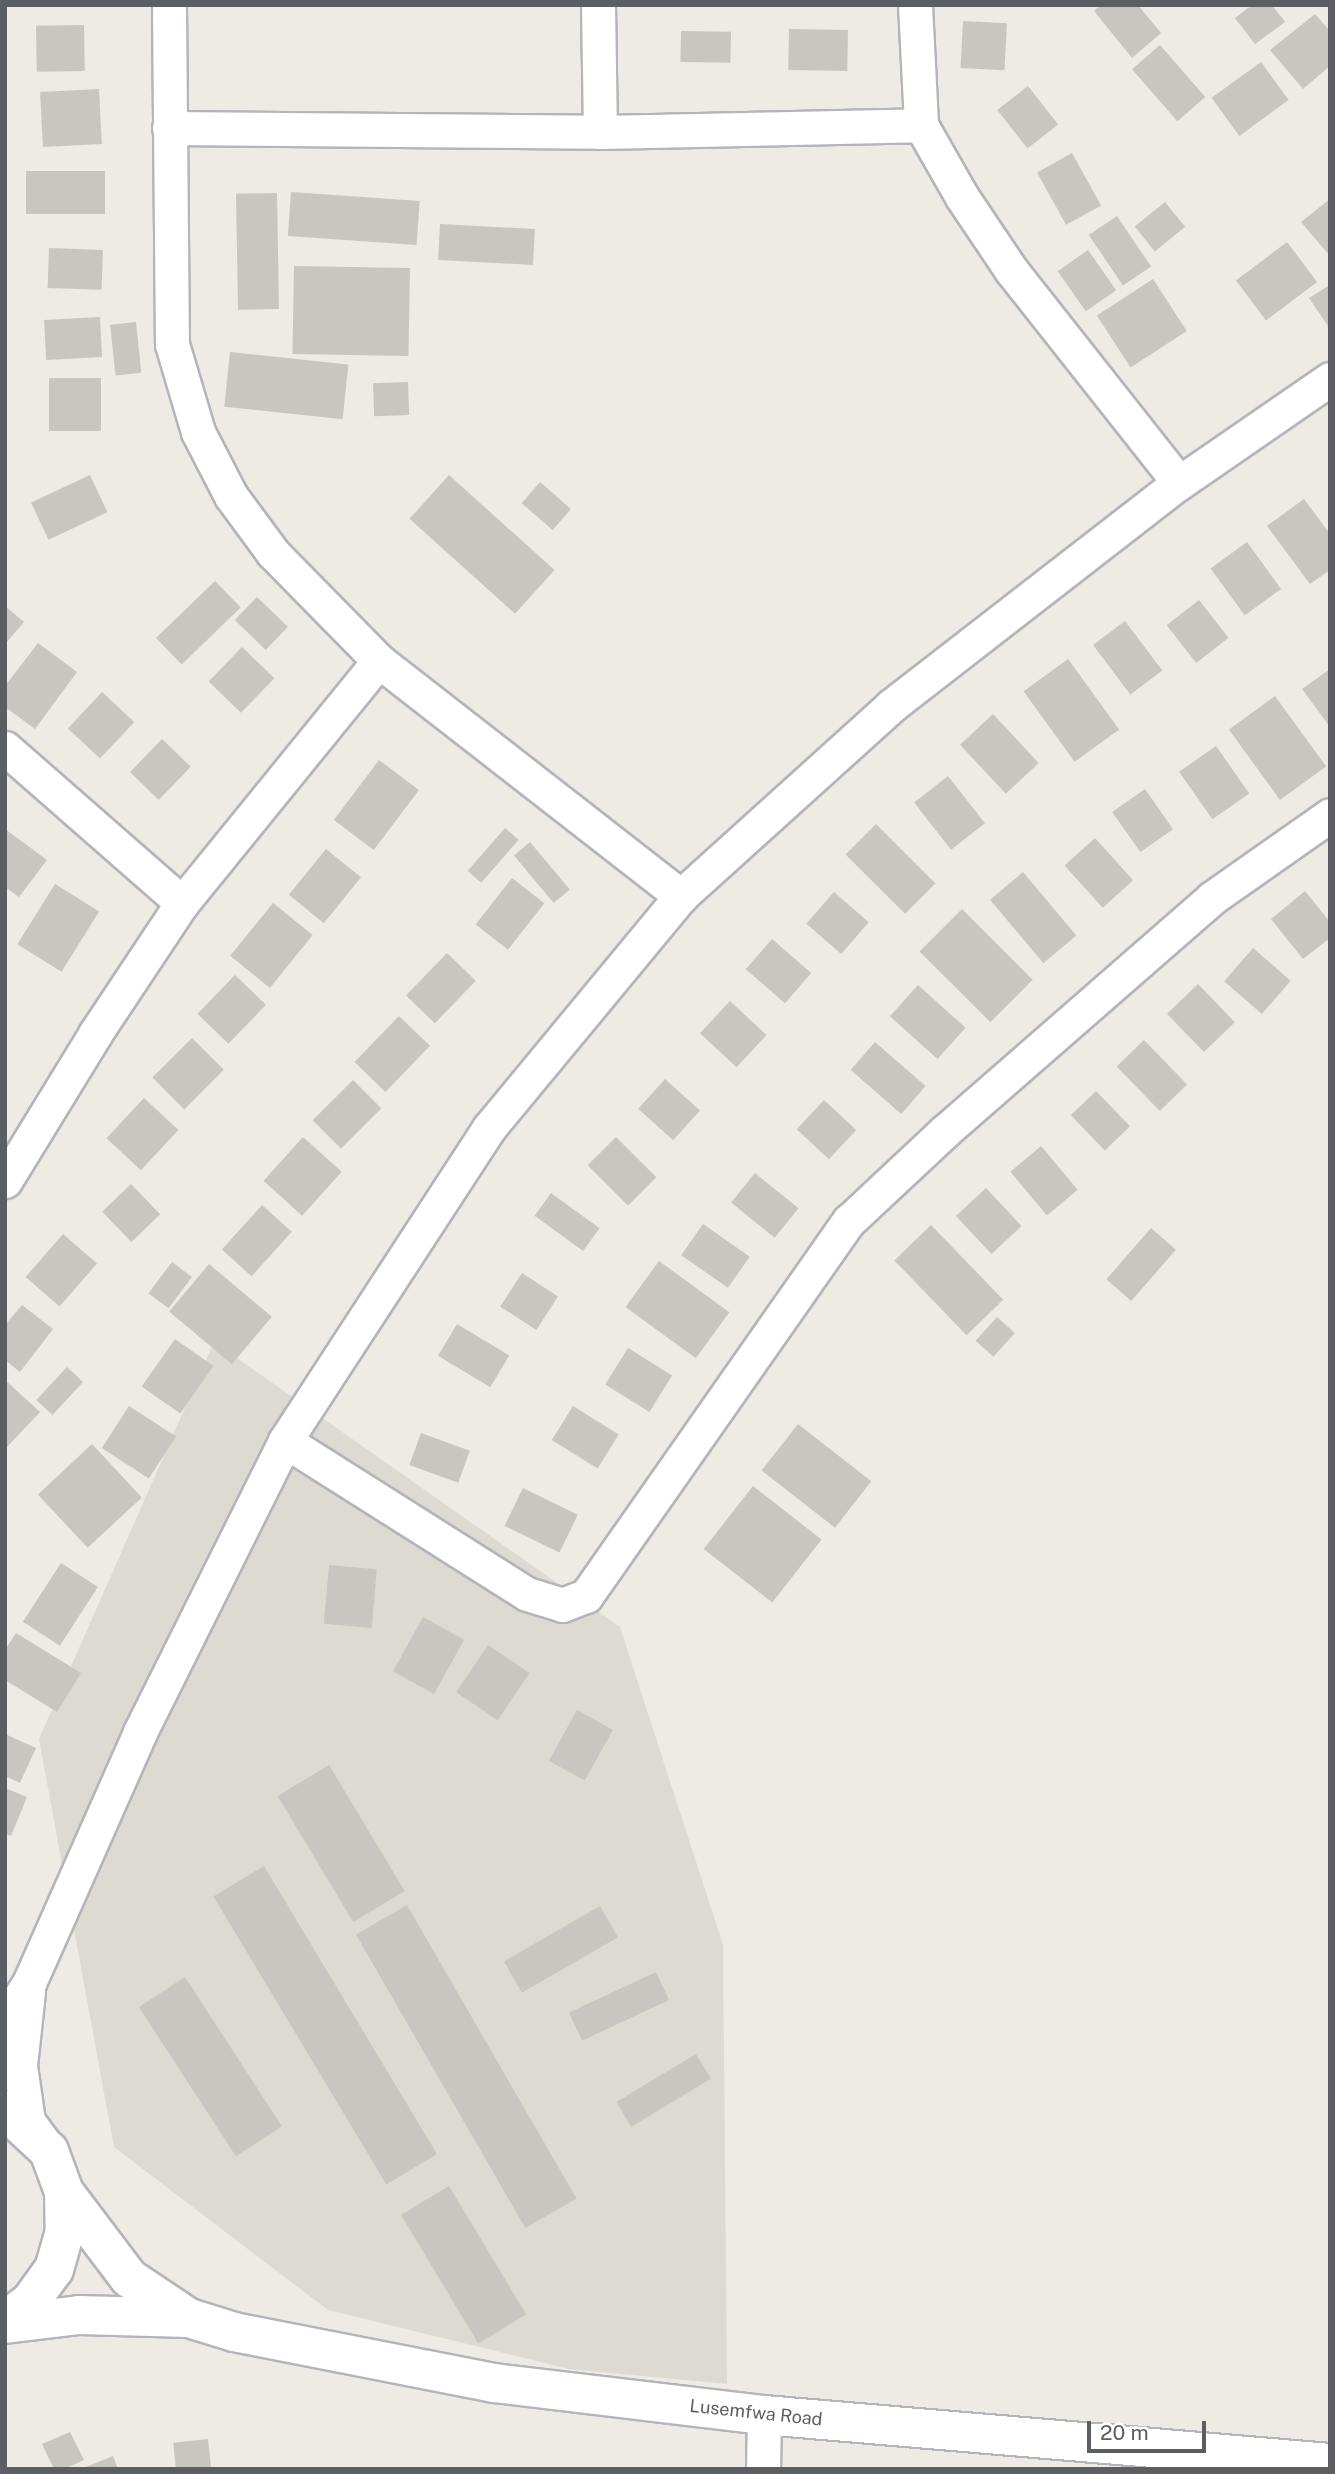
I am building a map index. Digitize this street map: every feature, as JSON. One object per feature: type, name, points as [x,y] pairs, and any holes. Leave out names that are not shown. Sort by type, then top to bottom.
[{"type":"street","points":[[169,5],[173,344],[198,432],[231,496],[272,554],[379,661],[681,896]]},
{"type":"street","points":[[598,5],[600,132]]},
{"type":"street","points":[[915,5],[922,124],[962,197],[1011,270],[1179,483]]},
{"type":"street","points":[[169,128],[600,132],[922,124]]},
{"type":"street","points":[[5,2021],[29,1983],[140,1732],[285,1441],[489,1128],[681,896],[891,706],[1179,483],[1330,379]]},
{"type":"street","points":[[7,1173],[182,903],[379,661]]},
{"type":"street","points":[[5,748],[182,903]]},
{"type":"street","points":[[285,1441],[527,1594],[562,1605],[586,1596],[849,1221],[944,1132],[1212,898],[1330,815]]},
{"type":"street","points":[[5,2322],[31,2301],[54,2269],[65,2231],[64,2192],[49,2151],[28,2121],[20,2066],[29,1983]]},
{"type":"street","points":[[5,2110],[49,2151]]},
{"type":"street","name":"Lusemfwa Road","points":[[64,2192],[129,2278],[190,2318],[234,2332],[494,2384],[764,2415],[1330,2463]]},
{"type":"street","name":"Lusemfwa Road","points":[[5,2322],[79,2315],[190,2318]]},
{"type":"street","points":[[763,2469],[764,2415]]},
{"type":"shaded area","points":[[214,1342],[620,1627],[723,1945],[727,2384],[569,2369],[328,2310],[114,2147],[39,1739]]},
{"type":"building","points":[[1101,5],[1138,5],[1161,33],[1132,58],[1094,11]]},
{"type":"building","points":[[1252,5],[1272,5],[1285,22],[1255,44],[1235,18]]},
{"type":"building","points":[[1315,14],[1330,31],[1330,66],[1303,89],[1270,50]]},
{"type":"building","points":[[963,21],[1007,23],[1004,70],[961,68]]},
{"type":"building","points":[[84,25],[85,71],[37,72],[36,26]]},
{"type":"building","points":[[789,29],[848,30],[847,71],[788,70]]},
{"type":"building","points":[[681,31],[731,32],[730,63],[680,62]]},
{"type":"building","points":[[1160,45],[1205,97],[1177,121],[1132,69]]},
{"type":"building","points":[[1261,62],[1289,100],[1239,136],[1212,98]]},
{"type":"building","points":[[1028,86],[1058,125],[1027,149],[997,110]]},
{"type":"building","points":[[99,89],[102,144],[43,147],[40,92]]},
{"type":"building","points":[[1072,153],[1101,205],[1066,225],[1037,172]]},
{"type":"building","points":[[26,171],[105,171],[105,214],[26,214]]},
{"type":"building","points":[[291,192],[420,201],[417,245],[288,236]]},
{"type":"building","points":[[277,193],[279,309],[238,310],[236,194]]},
{"type":"building","points":[[1330,199],[1330,256],[1301,222]]},
{"type":"building","points":[[1165,202],[1185,227],[1155,251],[1135,227]]},
{"type":"building","points":[[1117,216],[1151,267],[1123,286],[1089,235]]},
{"type":"building","points":[[440,224],[535,229],[533,265],[438,260]]},
{"type":"building","points":[[1287,242],[1317,282],[1266,320],[1236,281]]},
{"type":"building","points":[[49,248],[103,250],[102,290],[48,288]]},
{"type":"building","points":[[1088,250],[1116,290],[1086,311],[1058,271]]},
{"type":"building","points":[[294,266],[410,268],[408,356],[292,354]]},
{"type":"building","points":[[1153,279],[1187,331],[1131,367],[1097,315]]},
{"type":"building","points":[[1328,286],[1330,288],[1330,329],[1309,298]]},
{"type":"building","points":[[100,317],[102,357],[46,360],[44,320]]},
{"type":"building","points":[[136,322],[141,373],[115,375],[110,325]]},
{"type":"building","points":[[230,352],[348,364],[343,419],[224,407]]},
{"type":"building","points":[[49,378],[101,378],[101,431],[49,431]]},
{"type":"building","points":[[408,382],[409,415],[374,416],[373,383]]},
{"type":"building","points":[[90,475],[107,512],[48,540],[31,502]]},
{"type":"building","points":[[449,475],[555,570],[515,614],[410,519]]},
{"type":"building","points":[[540,482],[571,509],[553,530],[522,503]]},
{"type":"building","points":[[1304,499],[1330,534],[1330,570],[1310,584],[1267,526]]},
{"type":"building","points":[[1247,542],[1281,589],[1245,615],[1211,568]]},
{"type":"building","points":[[215,581],[241,608],[182,665],[156,638]]},
{"type":"building","points":[[257,597],[288,627],[266,650],[235,620]]},
{"type":"building","points":[[1199,600],[1229,638],[1196,663],[1167,625]]},
{"type":"building","points":[[5,606],[24,622],[5,644]]},
{"type":"building","points":[[1125,621],[1162,671],[1130,695],[1093,645]]},
{"type":"building","points":[[38,643],[77,672],[35,729],[5,707],[5,686]]},
{"type":"building","points":[[242,647],[274,678],[241,713],[209,682]]},
{"type":"building","points":[[1068,659],[1119,729],[1075,762],[1024,691]]},
{"type":"building","points":[[1330,669],[1330,727],[1302,689]]},
{"type":"building","points":[[102,692],[134,722],[100,759],[68,729]]},
{"type":"building","points":[[1275,696],[1326,766],[1280,800],[1229,730]]},
{"type":"building","points":[[993,714],[1039,763],[1006,794],[960,745]]},
{"type":"building","points":[[162,739],[191,767],[159,800],[130,772]]},
{"type":"building","points":[[1216,746],[1249,794],[1212,819],[1179,772]]},
{"type":"building","points":[[379,760],[419,790],[374,850],[334,820]]},
{"type":"building","points":[[948,776],[985,823],[951,850],[914,802]]},
{"type":"building","points":[[1145,789],[1173,829],[1140,852],[1112,812]]},
{"type":"building","points":[[876,824],[935,883],[905,914],[846,854]]},
{"type":"building","points":[[505,828],[519,840],[481,883],[468,871]]},
{"type":"building","points":[[5,829],[47,860],[19,897],[5,887]]},
{"type":"building","points":[[1095,838],[1133,880],[1103,908],[1065,865]]},
{"type":"building","points":[[530,842],[570,889],[554,903],[514,855]]},
{"type":"building","points":[[326,849],[361,877],[324,923],[289,895]]},
{"type":"building","points":[[1023,872],[1076,936],[1043,963],[990,900]]},
{"type":"building","points":[[512,878],[544,903],[508,950],[476,924]]},
{"type":"building","points":[[55,884],[99,912],[61,972],[17,944]]},
{"type":"building","points":[[1305,891],[1330,922],[1330,938],[1303,959],[1271,919]]},
{"type":"building","points":[[834,892],[869,922],[841,954],[806,924]]},
{"type":"building","points":[[273,903],[313,935],[270,988],[230,956]]},
{"type":"building","points":[[962,909],[1033,980],[990,1022],[920,951]]},
{"type":"building","points":[[772,939],[811,973],[785,1003],[746,969]]},
{"type":"building","points":[[1253,948],[1291,981],[1262,1014],[1224,981]]},
{"type":"building","points":[[447,953],[476,981],[435,1023],[406,995]]},
{"type":"building","points":[[235,975],[266,1005],[228,1044],[197,1014]]},
{"type":"building","points":[[1198,984],[1235,1022],[1204,1052],[1167,1014]]},
{"type":"building","points":[[918,985],[966,1028],[937,1059],[890,1016]]},
{"type":"building","points":[[730,1001],[767,1035],[737,1067],[700,1033]]},
{"type":"building","points":[[399,1016],[430,1046],[385,1092],[355,1062]]},
{"type":"building","points":[[192,1038],[224,1070],[184,1109],[152,1078]]},
{"type":"building","points":[[1144,1040],[1187,1085],[1160,1111],[1117,1066]]},
{"type":"building","points":[[875,1042],[926,1086],[901,1114],[851,1070]]},
{"type":"building","points":[[665,1079],[700,1110],[673,1140],[638,1109]]},
{"type":"building","points":[[353,1080],[381,1108],[341,1149],[313,1120]]},
{"type":"building","points":[[1096,1091],[1130,1126],[1105,1151],[1071,1115]]},
{"type":"building","points":[[144,1098],[178,1130],[141,1170],[106,1138]]},
{"type":"building","points":[[824,1100],[856,1130],[829,1159],[797,1129]]},
{"type":"building","points":[[303,1137],[342,1172],[302,1216],[264,1181]]},
{"type":"building","points":[[616,1137],[656,1177],[628,1206],[588,1165]]},
{"type":"building","points":[[1041,1146],[1078,1190],[1047,1215],[1010,1172]]},
{"type":"building","points":[[755,1173],[799,1208],[775,1238],[731,1203]]},
{"type":"building","points":[[131,1184],[160,1214],[131,1242],[102,1212]]},
{"type":"building","points":[[986,1188],[1021,1226],[991,1254],[956,1216]]},
{"type":"building","points":[[551,1193],[600,1228],[583,1251],[535,1216]]},
{"type":"building","points":[[262,1205],[292,1232],[252,1276],[222,1250]]},
{"type":"building","points":[[703,1224],[750,1257],[728,1288],[681,1255]]},
{"type":"building","points":[[931,1225],[1003,1300],[967,1335],[894,1260]]},
{"type":"building","points":[[1151,1228],[1176,1250],[1131,1301],[1106,1279]]},
{"type":"building","points":[[63,1234],[97,1264],[60,1307],[26,1277]]},
{"type":"building","points":[[659,1261],[729,1312],[696,1358],[625,1307]]},
{"type":"building","points":[[172,1262],[192,1277],[168,1308],[149,1293]]},
{"type":"building","points":[[209,1264],[272,1317],[232,1364],[169,1311]]},
{"type":"building","points":[[522,1273],[558,1296],[536,1330],[500,1307]]},
{"type":"building","points":[[22,1305],[53,1329],[20,1372],[5,1360],[5,1325]]},
{"type":"building","points":[[997,1317],[1015,1333],[993,1357],[976,1341]]},
{"type":"building","points":[[457,1324],[509,1355],[490,1387],[438,1356]]},
{"type":"building","points":[[175,1339],[214,1366],[180,1413],[142,1387]]},
{"type":"building","points":[[628,1348],[672,1376],[649,1412],[605,1384]]},
{"type":"building","points":[[67,1367],[83,1382],[52,1415],[36,1400]]},
{"type":"building","points":[[5,1380],[40,1412],[5,1449]]},
{"type":"building","points":[[129,1406],[176,1436],[149,1478],[102,1448]]},
{"type":"building","points":[[573,1406],[619,1435],[598,1469],[552,1440]]},
{"type":"building","points":[[798,1424],[871,1481],[835,1528],[762,1470]]},
{"type":"building","points":[[421,1433],[470,1451],[458,1483],[409,1465]]},
{"type":"building","points":[[92,1444],[142,1497],[88,1548],[38,1494]]},
{"type":"building","points":[[753,1486],[822,1540],[772,1603],[704,1549]]},
{"type":"building","points":[[523,1488],[578,1515],[559,1552],[505,1526]]},
{"type":"building","points":[[61,1563],[98,1587],[60,1646],[23,1622]]},
{"type":"building","points":[[329,1565],[377,1569],[372,1628],[324,1624]]},
{"type":"building","points":[[423,1617],[464,1640],[434,1694],[393,1671]]},
{"type":"building","points":[[16,1633],[81,1673],[57,1712],[5,1680],[5,1650]]},
{"type":"building","points":[[488,1645],[529,1673],[498,1720],[456,1692]]},
{"type":"building","points":[[577,1710],[613,1730],[585,1781],[549,1761]]},
{"type":"building","points":[[5,1734],[36,1748],[20,1783],[5,1776]]},
{"type":"building","points":[[329,1765],[405,1891],[353,1922],[278,1796]]},
{"type":"building","points":[[5,1788],[27,1797],[11,1836],[5,1834]]},
{"type":"building","points":[[264,1866],[437,2154],[386,2184],[213,1896]]},
{"type":"building","points":[[407,1905],[576,2199],[525,2228],[356,1934]]},
{"type":"building","points":[[600,1906],[618,1937],[522,1993],[504,1962]]},
{"type":"building","points":[[656,1972],[669,2000],[582,2041],[569,2013]]},
{"type":"building","points":[[185,1977],[282,2126],[236,2156],[139,2007]]},
{"type":"building","points":[[696,2054],[711,2079],[631,2127],[616,2102]]},
{"type":"building","points":[[449,2186],[526,2315],[478,2343],[401,2215]]},
{"type":"building","points":[[70,2432],[84,2460],[64,2469],[54,2469],[42,2444]]},
{"type":"building","points":[[208,2439],[211,2469],[176,2469],[173,2443]]},
{"type":"building","points":[[113,2456],[118,2469],[81,2469]]}]
